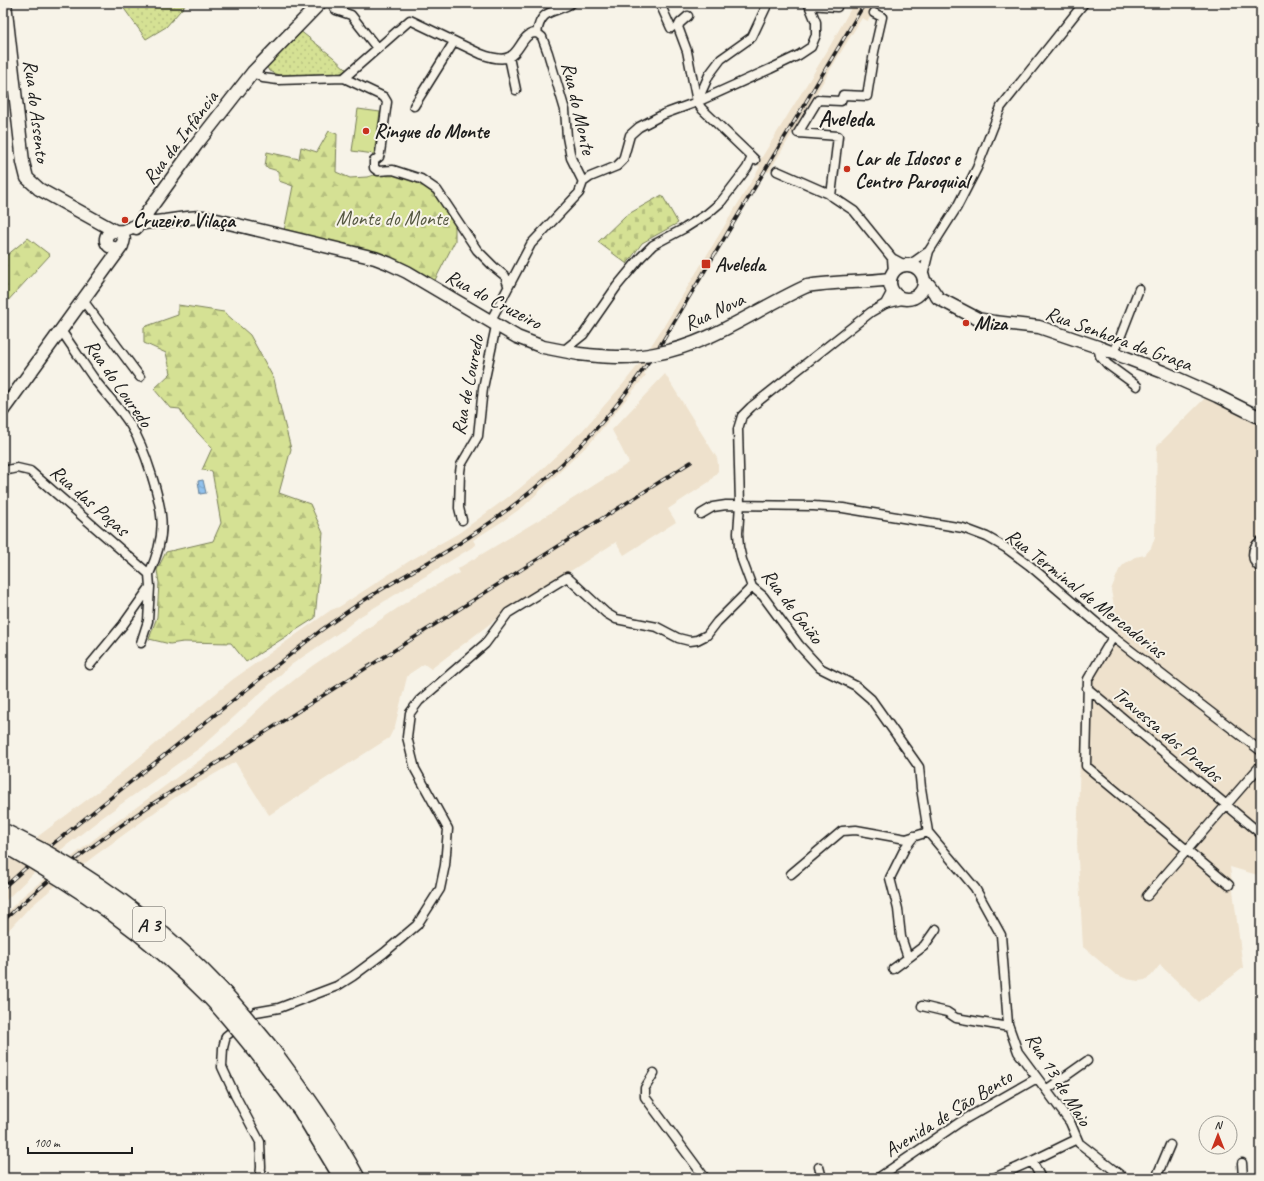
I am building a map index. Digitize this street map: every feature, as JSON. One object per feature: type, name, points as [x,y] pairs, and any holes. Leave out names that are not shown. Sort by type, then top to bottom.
[{"type":"highway","name":"A 3","points":[[4,836],[47,869],[96,900],[140,934],[168,957],[211,998],[265,1051],[308,1099],[344,1154],[357,1178]]},
{"type":"highway","name":"A 3","points":[[265,1051],[342,1178]]},
{"type":"street","name":"Rua do Assento","points":[[5,3],[23,162],[27,178],[39,189],[117,231]]},
{"type":"street","name":"Rua da Infância","points":[[3,410],[60,329],[196,145],[253,72],[320,3]]},
{"type":"street","points":[[334,3],[336,10],[352,15],[377,48]]},
{"type":"street","points":[[344,78],[410,20],[454,42],[490,57],[502,58],[509,57],[530,34],[533,32],[537,33],[538,24],[551,11],[572,3]]},
{"type":"street","points":[[662,3],[661,6],[671,28]]},
{"type":"street","points":[[697,102],[709,75],[721,58],[752,37],[768,3]]},
{"type":"street","points":[[892,258],[891,282],[896,296],[911,298],[923,291],[929,251],[957,206],[974,174],[1001,107],[1084,3]]},
{"type":"street","points":[[583,182],[590,177],[617,166],[623,160],[630,135],[639,127],[664,114],[697,102],[770,69],[799,55],[811,47],[816,35],[816,22],[809,4],[837,8]]},
{"type":"street","points":[[831,196],[838,136],[798,133],[818,100],[842,101],[843,95],[867,96],[874,52],[882,17],[874,13]]},
{"type":"street","points":[[563,351],[583,335],[641,257],[653,245],[685,228],[707,214],[721,202],[753,159],[702,109],[697,102],[687,51],[678,27],[688,16]]},
{"type":"street","name":"Rua do Monte","points":[[537,33],[542,37],[548,53],[565,110],[567,137],[571,158],[583,182]]},
{"type":"street","points":[[414,106],[454,42]]},
{"type":"street","points":[[509,57],[516,90]]},
{"type":"street","points":[[253,72],[263,78],[278,80],[344,78],[384,97],[387,102],[380,153],[379,157],[374,161],[374,168],[378,171],[393,170],[421,179],[437,190],[478,250],[505,276],[508,285]]},
{"type":"street","points":[[777,171],[831,196],[854,211],[892,258],[919,269],[924,278]]},
{"type":"street","name":"Rua de Louredo","points":[[462,520],[460,508],[461,465],[478,436],[483,388],[493,324],[508,285],[531,244],[579,193],[583,182]]},
{"type":"street","name":"Rua do Assento","points":[[87,214],[106,241]]},
{"type":"street","name":"Rua do Cruzeiro","points":[[138,225],[190,217],[204,217],[375,258],[406,272],[517,337],[544,347],[563,351]]},
{"type":"street","points":[[100,275],[108,234],[138,225]]},
{"type":"street","points":[[106,241],[112,248],[118,248],[122,245],[124,239],[123,235],[117,231]]},
{"type":"street","points":[[885,304],[891,282],[897,268],[915,261],[929,251]]},
{"type":"street","name":"Rua Senhora da Graça","points":[[924,278],[938,298]]},
{"type":"street","name":"Rua Nova","points":[[563,351],[579,354],[621,357],[655,354],[689,345],[725,330],[807,286],[824,283],[877,281],[891,282]]},
{"type":"street","points":[[1114,353],[1139,289]]},
{"type":"street","name":"Rua Senhora da Graça","points":[[911,298],[938,298],[978,318],[994,322],[1039,327],[1098,347],[1164,372],[1261,418]]},
{"type":"street","name":"Rua de Gaião","points":[[911,298],[885,304],[871,312],[751,407],[742,416],[738,429],[740,504],[738,533],[742,560],[752,587],[763,596],[800,646],[820,668],[856,686],[871,699],[919,768],[928,832]]},
{"type":"street","points":[[82,299],[140,377]]},
{"type":"street","name":"Rua do Louredo","points":[[60,329],[94,379],[130,425],[142,447],[150,468],[158,495],[162,516],[161,540],[157,556],[148,574]]},
{"type":"street","points":[[1098,347],[1100,356],[1107,364],[1137,386]]},
{"type":"street","name":"Rua das Poças","points":[[3,471],[17,468],[30,471],[148,574]]},
{"type":"street","name":"Rua Terminal de Mercadorias","points":[[701,514],[713,507],[740,504],[843,508],[963,528],[987,537],[1006,548],[1029,565],[1113,637],[1261,751]]},
{"type":"street","points":[[1261,541],[1255,547],[1253,557],[1254,562],[1261,569]]},
{"type":"street","points":[[141,643],[148,621],[150,587],[148,574]]},
{"type":"street","points":[[260,1178],[260,1142],[222,1067],[223,1048],[226,1036],[256,1012],[280,1008],[337,986],[353,976],[384,953],[417,924],[440,890],[445,865],[448,829],[415,769],[407,737],[410,712],[414,707],[485,644],[508,613],[567,577],[606,613],[616,619],[657,627],[678,638],[690,641],[697,640],[707,635],[717,622],[752,587]]},
{"type":"street","points":[[90,665],[123,625],[150,587]]},
{"type":"street","points":[[1113,637],[1088,679],[1086,766],[1229,885]]},
{"type":"street","name":"Travessa dos Prados","points":[[1087,688],[1261,834]]},
{"type":"street","points":[[1147,896],[1261,765]]},
{"type":"street","points":[[792,874],[842,831],[856,830],[906,839],[928,832]]},
{"type":"street","name":"Rua 13 de Maio","points":[[928,832],[975,888],[1001,935],[1009,1027],[1018,1052],[1070,1122],[1079,1143],[1124,1178]]},
{"type":"street","points":[[908,958],[900,937],[898,909],[890,878],[905,848],[914,836]]},
{"type":"street","points":[[893,969],[924,946],[936,929]]},
{"type":"street","points":[[922,1006],[947,1012],[956,1018],[1009,1027]]},
{"type":"street","points":[[1046,1090],[1087,1061]]},
{"type":"street","points":[[654,1073],[645,1088],[645,1097],[705,1178]]},
{"type":"street","name":"Avenida de São Bento","points":[[878,1178],[960,1122],[1037,1078]]},
{"type":"street","points":[[994,1178],[1077,1139]]},
{"type":"street","points":[[1156,1178],[1170,1145]]},
{"type":"street","points":[[1032,1161],[1041,1178]]},
{"type":"street","points":[[1242,1163],[1243,1178]]},
{"type":"street","points":[[819,1166],[822,1178]]},
{"type":"shaded area","points":[[854,3],[878,3],[868,21],[862,18],[769,172],[766,171],[681,314],[645,368],[647,369],[644,374],[646,375],[591,442],[524,506],[473,540],[476,545],[359,617],[343,630],[291,665],[201,747],[103,817],[44,863],[3,903],[3,866],[33,840],[104,787],[232,680],[331,610],[339,607],[411,560],[459,533],[519,489],[583,430],[639,364],[667,321],[760,167],[757,165],[826,53]]},
{"type":"shaded area","points":[[665,374],[717,458],[718,464],[718,471],[709,482],[668,509],[676,522],[624,555],[616,542],[500,616],[431,669],[424,664],[409,674],[395,726],[389,738],[269,815],[235,762],[177,796],[93,857],[28,909],[3,936],[3,916],[24,895],[107,829],[223,743],[266,702],[312,666],[414,597],[459,573],[457,569],[552,512],[629,463],[612,430]]},
{"type":"shaded area","points":[[1206,397],[1261,421],[1261,876],[1230,867],[1243,968],[1199,1002],[1160,965],[1151,976],[1145,980],[1138,981],[1127,979],[1115,974],[1083,947],[1077,843],[1083,677],[1117,623],[1111,590],[1119,570],[1124,564],[1135,557],[1145,555],[1151,548],[1155,537],[1157,446]]},
{"type":"green space","points":[[120,3],[187,3],[166,27],[146,39]]},
{"type":"green space","points":[[299,30],[347,70],[339,74],[278,75],[269,71],[266,65]]},
{"type":"green space","name":"Ringue do Monte","points":[[358,109],[380,112],[374,154],[352,151]]},
{"type":"green space","name":"Monte do Monte","points":[[329,131],[337,134],[336,172],[350,178],[367,177],[384,172],[406,178],[431,189],[455,221],[455,241],[434,282],[284,231],[293,186],[279,181],[278,171],[265,167],[267,152],[299,159],[301,147],[317,152]]},
{"type":"green space","points":[[662,195],[678,223],[642,243],[627,264],[598,242],[625,216]]},
{"type":"green space","points":[[28,238],[50,255],[3,306],[3,251],[6,256]]},
{"type":"green space","points":[[178,305],[224,312],[250,335],[274,379],[291,449],[279,493],[310,504],[323,533],[315,618],[246,662],[231,643],[183,642],[170,644],[149,639],[157,617],[159,583],[157,570],[166,552],[213,541],[221,523],[212,471],[202,470],[212,448],[186,420],[180,409],[170,408],[154,389],[171,373],[166,353],[144,343],[144,327],[178,315]]},
{"type":"water","points":[[203,480],[206,493],[200,494],[198,481]]},
{"type":"railway","points":[[3,888],[54,843],[320,631],[363,601],[456,545],[509,509],[547,478],[582,444],[620,400],[661,344],[865,3]]},
{"type":"railway","points":[[3,921],[75,860],[152,804],[691,462]]},
{"type":"place","name":"Ringue do Monte","points":[[366,131]]},
{"type":"place","name":"Lar de Idosos e Centro Paroquial","points":[[847,169]]},
{"type":"place","name":"Cruzeiro Vilaça","points":[[125,220]]},
{"type":"place","name":"Aveleda","points":[[706,264]]},
{"type":"place","name":"Miza","points":[[966,323]]},
{"type":"district","name":"Aveleda","points":[[846,118]]}]
